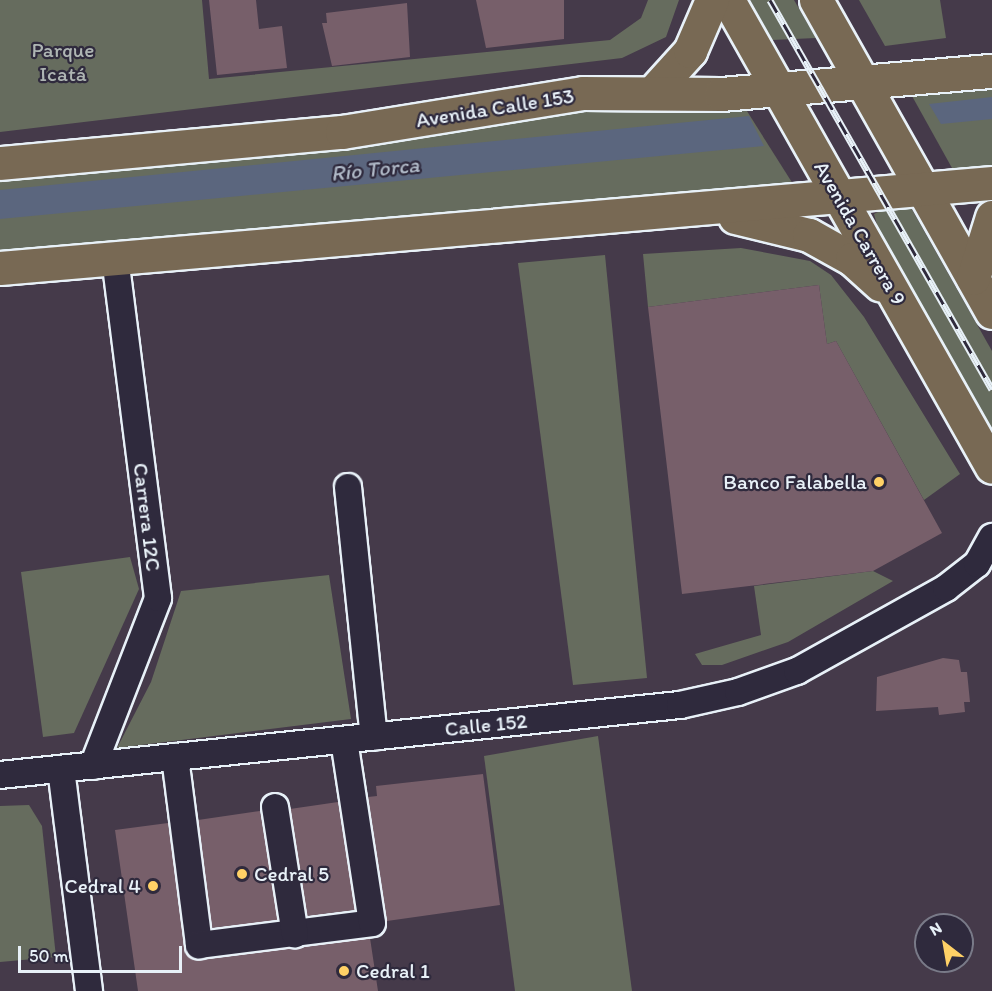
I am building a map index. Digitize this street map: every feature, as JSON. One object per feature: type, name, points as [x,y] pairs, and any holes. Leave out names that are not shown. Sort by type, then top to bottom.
[{"type":"main road","points":[[652,93],[690,51],[712,0]]},
{"type":"main road","name":"Avenida Carrera 9","points":[[728,0],[991,466]]},
{"type":"main road","points":[[816,0],[992,312]]},
{"type":"main road","name":"Avenida Calle 153","points":[[0,163],[342,132],[583,93],[784,98],[867,92],[992,71]]},
{"type":"main road","points":[[0,268],[992,183]]},
{"type":"main road","points":[[664,210],[770,222],[809,235],[852,259],[900,303]]},
{"type":"main road","points":[[973,278],[992,217]]},
{"type":"street","name":"Carrera 12C","points":[[93,766],[158,598],[115,258]]},
{"type":"street","points":[[348,487],[374,737]]},
{"type":"street","name":"Calle 152","points":[[0,775],[680,705],[738,692],[797,671],[946,588],[977,564],[992,537]]},
{"type":"street","name":"Calle 152","points":[[946,588],[992,571]]},
{"type":"street","points":[[175,757],[199,945],[372,923],[344,740]]},
{"type":"street","points":[[61,769],[89,991]]},
{"type":"street","points":[[275,807],[295,934]]},
{"type":"green space","name":"Parque Icatá","points":[[0,0],[202,0],[209,79],[610,40],[641,18],[648,0],[679,0],[666,37],[622,58],[0,132]]},
{"type":"green space","points":[[750,0],[794,0],[816,38],[772,40]]},
{"type":"green space","points":[[859,0],[940,0],[946,38],[885,46]]},
{"type":"green space","points":[[992,82],[992,173],[957,177],[912,96]]},
{"type":"green space","points":[[584,107],[745,108],[793,184],[0,256],[0,177]]},
{"type":"green space","points":[[889,206],[910,206],[992,351],[992,436],[881,239],[874,214]]},
{"type":"green space","points":[[741,248],[810,261],[831,275],[864,317],[960,474],[924,500],[836,341],[827,344],[819,285],[648,307],[643,254]]},
{"type":"green space","points":[[605,255],[647,678],[573,685],[518,263]]},
{"type":"green space","points":[[130,557],[139,589],[74,733],[43,737],[21,572]]},
{"type":"green space","points":[[873,571],[893,581],[788,642],[722,665],[702,665],[695,654],[761,635],[754,586]]},
{"type":"green space","points":[[329,575],[351,719],[117,748],[151,682],[181,591]]},
{"type":"green space","points":[[598,736],[632,991],[515,991],[484,756]]},
{"type":"green space","points":[[29,805],[42,826],[56,957],[0,962],[0,806]]},
{"type":"water","points":[[992,97],[992,119],[941,124],[929,104]]},
{"type":"water","name":"Río Torca","points":[[749,116],[764,146],[0,219],[0,190]]},
{"type":"building","points":[[209,0],[256,0],[259,29],[282,26],[287,68],[217,75]]},
{"type":"building","points":[[476,0],[564,0],[564,39],[486,48]]},
{"type":"building","points":[[407,3],[410,57],[332,66],[322,23],[327,23],[326,13]]},
{"type":"building","points":[[819,285],[827,344],[836,341],[942,533],[873,571],[682,594],[648,307]]},
{"type":"building","points":[[943,658],[959,660],[961,672],[967,672],[970,702],[964,702],[965,712],[939,715],[938,707],[876,711],[877,677]]},
{"type":"building","points":[[483,774],[500,905],[387,921],[368,797],[377,796],[376,786]]},
{"type":"building","points":[[338,802],[355,910],[307,916],[290,809]]},
{"type":"building","name":"Cedral 5","points":[[260,811],[278,920],[212,928],[198,820]]},
{"type":"building","points":[[168,823],[187,954],[201,960],[370,938],[378,991],[138,991],[115,830]]},
{"type":"railway","points":[[770,0],[992,389]]},
{"type":"place","name":"Banco Falabella","points":[[879,482]]},
{"type":"place","name":"Cedral 5","points":[[242,874]]},
{"type":"place","name":"Cedral 4","points":[[153,886]]},
{"type":"place","name":"Cedral 1","points":[[344,971]]}]
